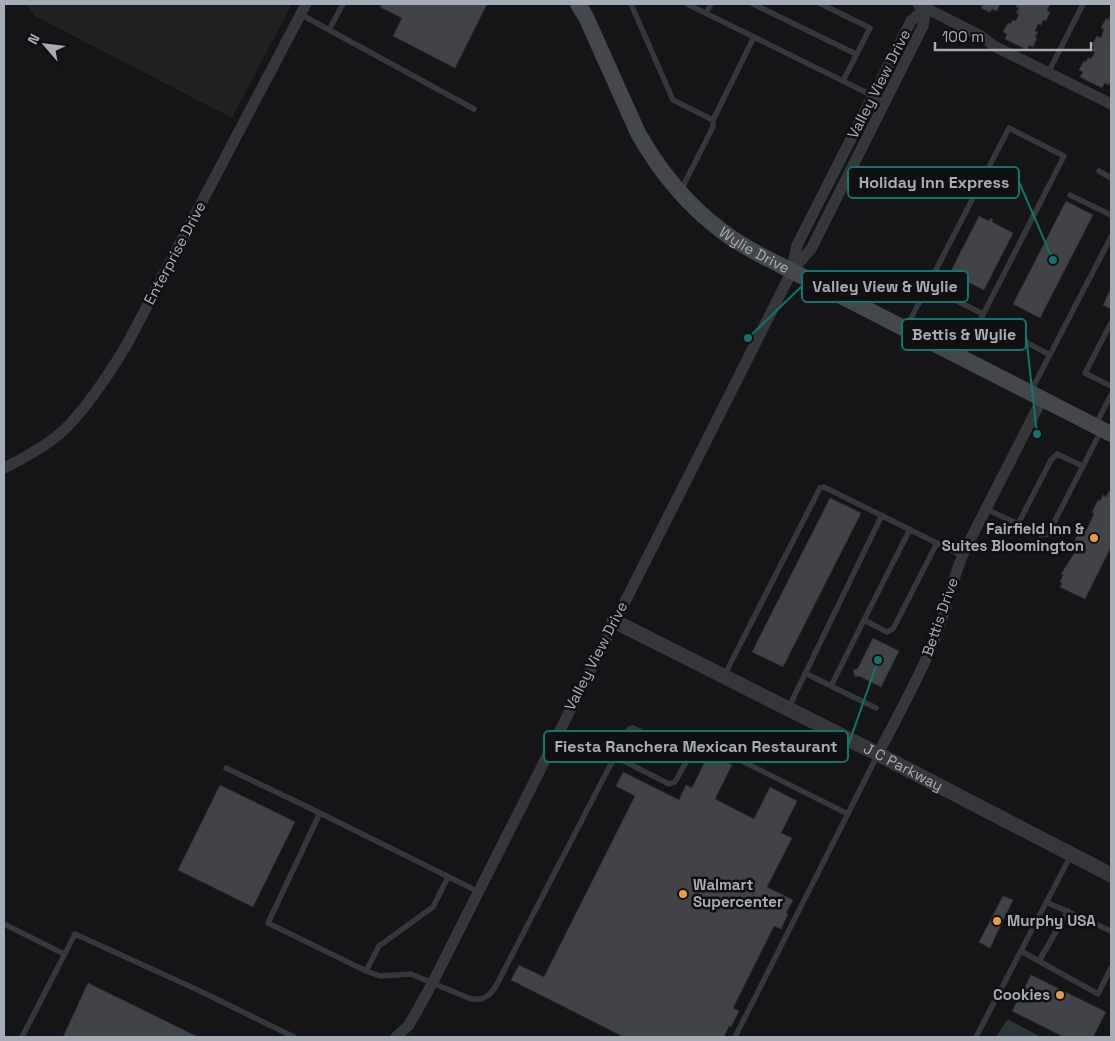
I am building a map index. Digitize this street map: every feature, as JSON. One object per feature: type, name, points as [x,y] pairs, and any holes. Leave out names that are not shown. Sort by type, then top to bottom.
[{"type":"main road","name":"Wylie Drive","points":[[578,4],[646,148],[690,204],[721,231],[792,272],[1103,430]]},
{"type":"street","name":"Enterprise Drive","points":[[4,468],[25,458],[66,428],[105,381],[126,346],[306,4]]},
{"type":"street","points":[[922,6],[981,36],[994,46],[1111,104]]},
{"type":"street","name":"Valley View Drive","points":[[792,272],[797,245],[911,21],[922,6]]},
{"type":"street","name":"Valley View Drive","points":[[396,1037],[409,1025],[432,982],[792,272],[811,249],[923,26],[922,6]]},
{"type":"street","name":"Bettis Drive","points":[[878,754],[928,654],[942,620],[954,575],[986,509],[1036,396]]},
{"type":"street","name":"J C Parkway","points":[[614,621],[788,708],[1111,875]]},
{"type":"lane","points":[[329,30],[344,4]]},
{"type":"lane","points":[[631,4],[673,100],[712,120]]},
{"type":"lane","points":[[687,4],[885,102]]},
{"type":"lane","points":[[706,13],[711,4]]},
{"type":"lane","points":[[754,4],[856,54]]},
{"type":"lane","points":[[822,4],[870,28],[843,81]]},
{"type":"lane","points":[[1048,73],[1083,4]]},
{"type":"lane","points":[[300,14],[474,109]]},
{"type":"lane","points":[[680,192],[713,127],[712,120],[754,37]]},
{"type":"lane","points":[[904,330],[1008,128],[1064,156],[961,358]]},
{"type":"lane","points":[[1099,171],[1111,178]]},
{"type":"lane","points":[[1070,194],[1111,215]]},
{"type":"lane","points":[[1036,396],[1050,355],[1111,238]]},
{"type":"lane","points":[[928,286],[983,314]]},
{"type":"lane","points":[[1111,323],[1085,373],[1111,386]]},
{"type":"lane","points":[[1001,329],[1050,355]]},
{"type":"lane","points":[[986,509],[1042,535],[1048,534],[1103,430],[1111,395]]},
{"type":"lane","points":[[1018,524],[1051,460],[1057,454],[1084,466]]},
{"type":"lane","points":[[724,676],[820,488],[824,487],[963,556]]},
{"type":"lane","points":[[788,708],[882,515]]},
{"type":"lane","points":[[831,686],[910,529]]},
{"type":"lane","points":[[864,620],[887,632],[893,629],[937,543]]},
{"type":"lane","points":[[805,673],[876,708]]},
{"type":"lane","points":[[320,813],[268,923],[380,976],[411,974],[471,999],[482,998],[490,994],[496,986],[528,927],[628,729],[633,728],[690,756]]},
{"type":"lane","points":[[614,756],[669,784],[675,782],[690,756],[703,746],[714,747],[848,814]]},
{"type":"lane","points":[[735,1037],[878,754]]},
{"type":"lane","points":[[226,768],[477,891]]},
{"type":"lane","points":[[976,1037],[1071,854]]},
{"type":"lane","points":[[366,971],[379,946],[432,906],[448,877]]},
{"type":"lane","points":[[1046,902],[1111,931]]},
{"type":"lane","points":[[1038,961],[1068,911]]},
{"type":"lane","points":[[4,924],[64,954]]},
{"type":"lane","points":[[22,1037],[75,934],[200,991],[294,1037]]},
{"type":"lane","points":[[1021,951],[1098,994],[1111,968]]},
{"type":"shaded area","points":[[26,4],[292,4],[232,118],[35,16]]},
{"type":"shaded area","points":[[1007,1020],[1009,1020],[1041,1037],[996,1037]]},
{"type":"building","points":[[382,4],[487,4],[455,68],[393,36],[402,18],[380,7]]},
{"type":"building","points":[[979,4],[1000,4],[997,11],[992,9],[990,12],[981,8],[982,5]]},
{"type":"building","points":[[1018,4],[1050,4],[1047,11],[1050,12],[1046,21],[1043,20],[1041,25],[1038,24],[1035,31],[1038,32],[1033,47],[1029,45],[1027,50],[1005,39],[1007,34],[1003,32],[1008,23],[1010,24],[1013,20],[1016,21],[1019,14],[1016,13],[1019,8],[1016,7]]},
{"type":"building","points":[[1110,15],[1111,80],[1109,85],[1105,83],[1102,88],[1080,77],[1083,72],[1079,70],[1084,61],[1086,62],[1088,58],[1091,59],[1095,52],[1092,51],[1094,46],[1092,45],[1097,36],[1101,38],[1104,29],[1101,28],[1106,18],[1108,20]]},
{"type":"building","points":[[1066,201],[1093,215],[1040,318],[1013,304]]},
{"type":"building","points":[[979,216],[989,221],[990,218],[993,220],[992,222],[1013,233],[984,290],[950,273]]},
{"type":"building","points":[[1111,288],[1111,309],[1103,305]]},
{"type":"building","name":"Fairfield Inn & Suites Bloomington","points":[[1109,491],[1111,493],[1111,547],[1085,599],[1060,587],[1063,575],[1061,574],[1075,552],[1070,549],[1082,526],[1087,529],[1098,500],[1100,501],[1103,495],[1106,497]]},
{"type":"building","points":[[830,498],[861,513],[783,667],[752,652]]},
{"type":"building","points":[[873,638],[899,651],[881,687],[859,676],[855,677],[853,670],[858,668]]},
{"type":"building","name":"Walmart Supercenter","points":[[709,753],[732,765],[715,799],[754,819],[770,787],[797,801],[781,833],[792,838],[767,887],[793,900],[781,929],[774,926],[733,1008],[739,1011],[724,1037],[624,1037],[511,980],[519,965],[544,977],[635,796],[616,786],[623,772],[679,800],[686,785],[692,788]]},
{"type":"building","points":[[220,785],[295,822],[253,907],[178,870]]},
{"type":"building","name":"Murphy USA","points":[[1003,896],[1013,900],[990,948],[979,942]]},
{"type":"building","points":[[1031,975],[1106,1012],[1093,1037],[1064,1037],[1012,1011]]},
{"type":"building","points":[[88,983],[198,1037],[63,1037]]},
{"type":"place","name":"Holiday Inn Express","points":[[1053,260]]},
{"type":"place","name":"Valley View & Wylie","points":[[748,338]]},
{"type":"place","name":"Bettis & Wylie","points":[[1037,434]]},
{"type":"place","name":"Fairfield Inn & Suites Bloomington","points":[[1094,538]]},
{"type":"place","name":"Fiesta Ranchera Mexican Restaurant","points":[[878,660]]},
{"type":"place","name":"Walmart Supercenter","points":[[683,894]]},
{"type":"place","name":"Murphy USA","points":[[997,921]]},
{"type":"place","name":"Cookies","points":[[1060,995]]}]
